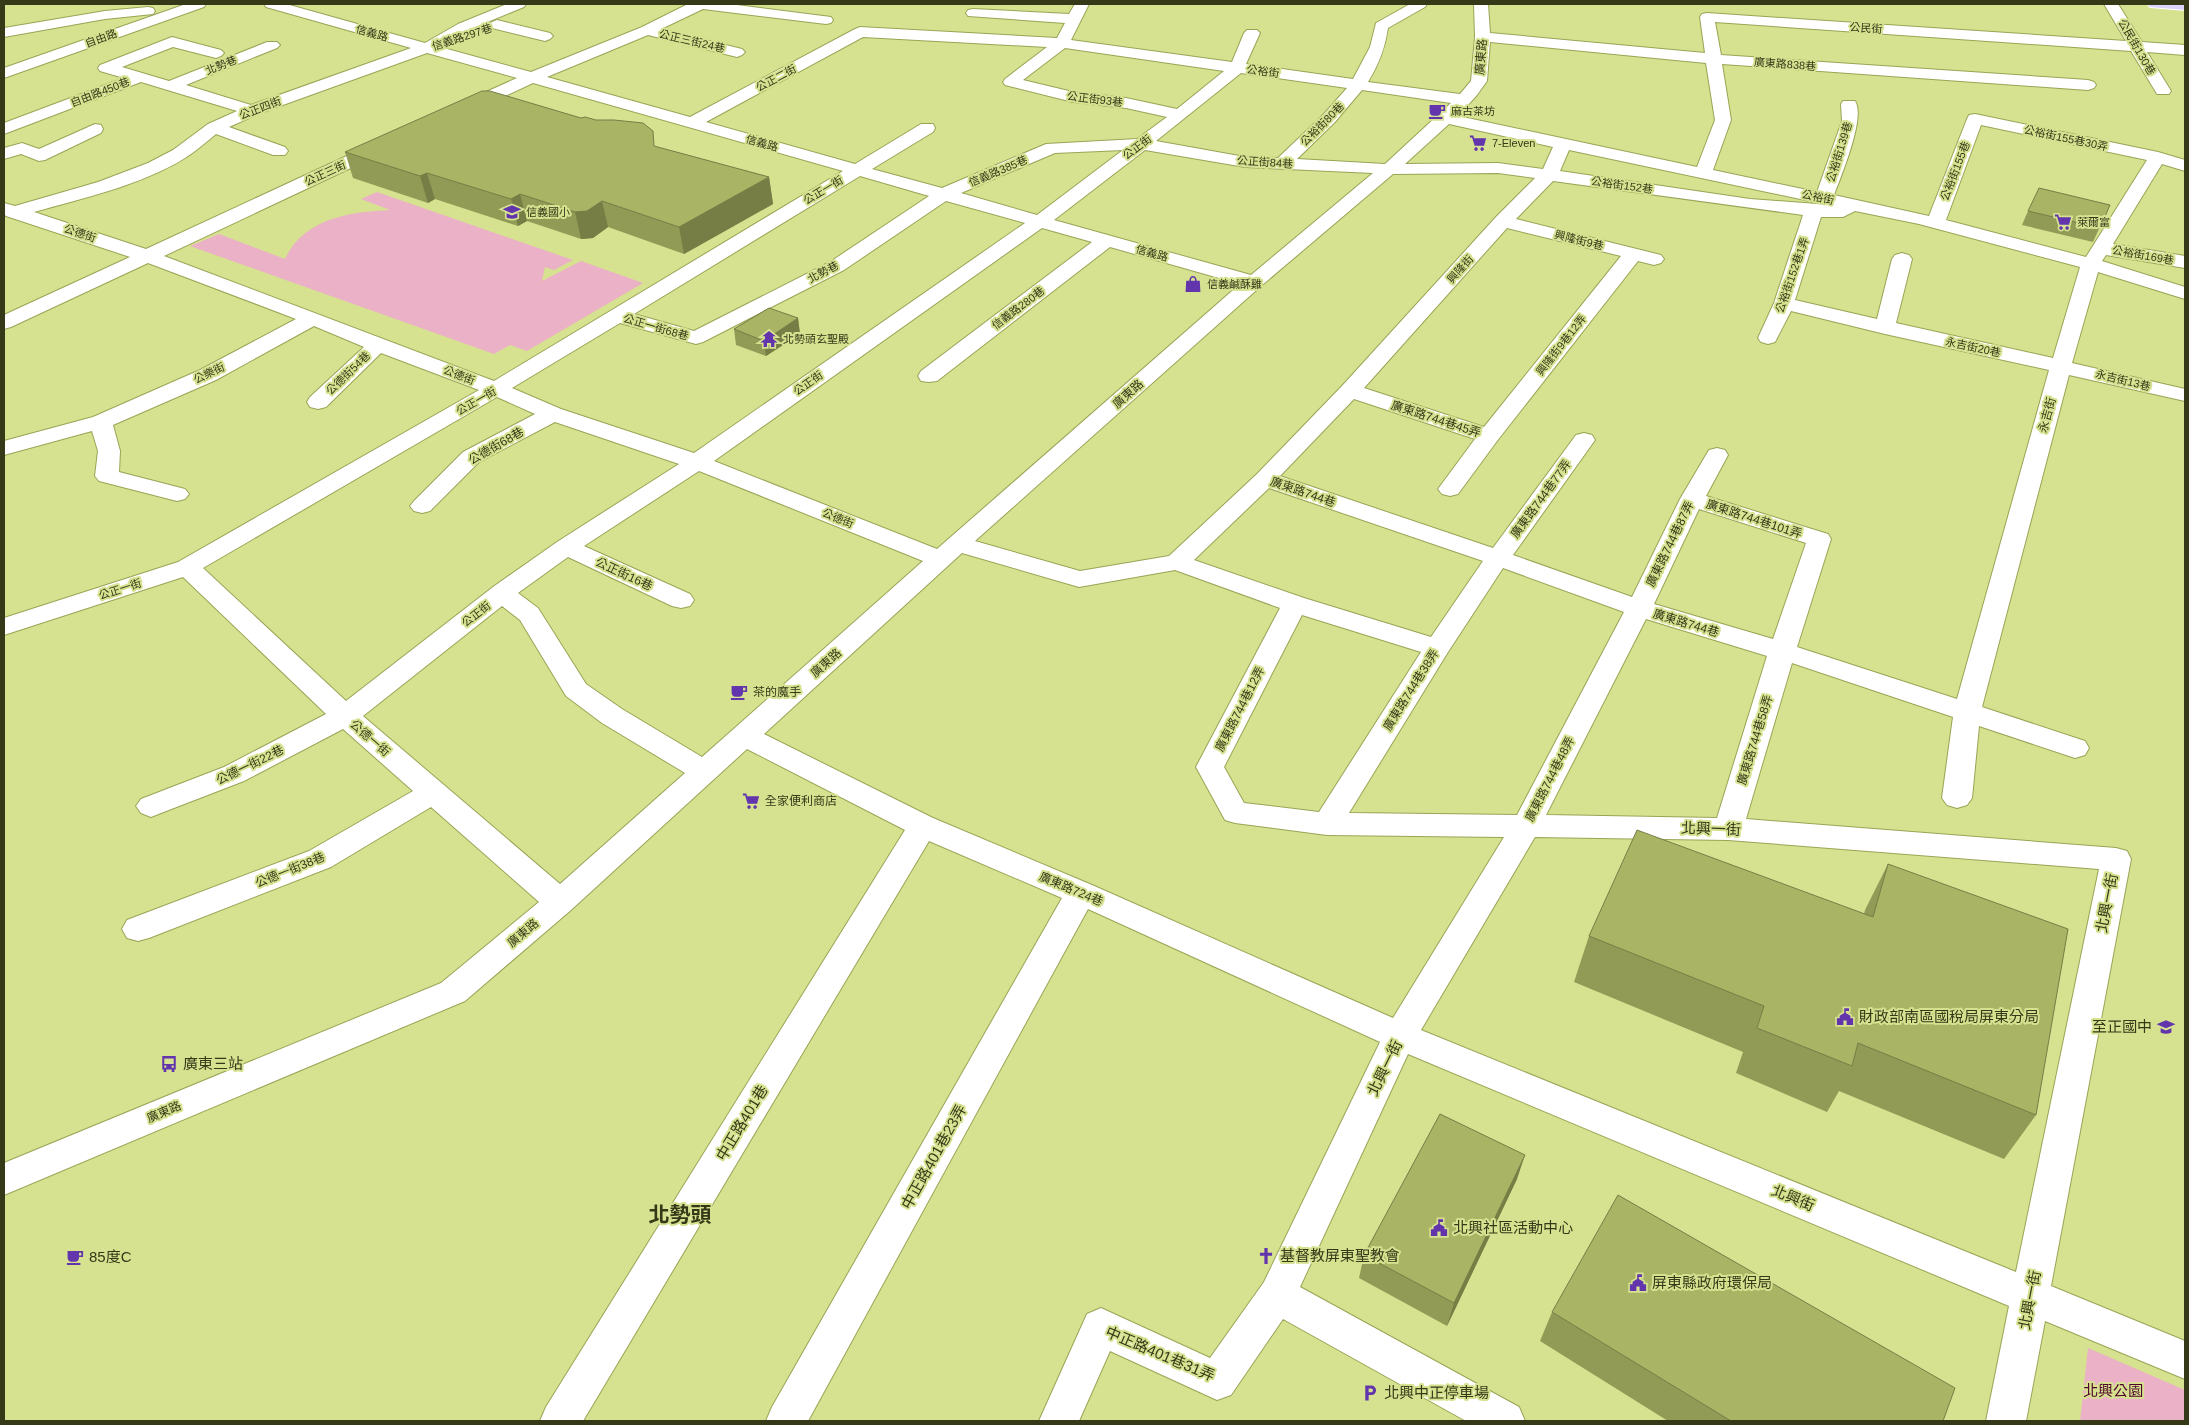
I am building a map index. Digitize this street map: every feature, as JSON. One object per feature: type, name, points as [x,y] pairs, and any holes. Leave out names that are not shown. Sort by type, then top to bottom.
[{"type":"main road","points":[[2155,4],[2185,6]]},
{"type":"street","name":"自由路","points":[[4,62],[169,4]]},
{"type":"street","name":"自由路","points":[[4,73],[199,4]]},
{"type":"street","name":"信義路","points":[[276,4],[1254,282]]},
{"type":"street","name":"公正四街","points":[[8,211],[104,186],[154,167],[179,154],[214,128],[252,110],[426,48],[463,27],[519,4]]},
{"type":"street","name":"信義路297巷","points":[[426,48],[454,42],[497,25],[529,4]]},
{"type":"street","points":[[451,115],[531,78],[647,30],[700,4],[826,20]]},
{"type":"street","points":[[1062,43],[1082,4]]},
{"type":"street","name":"公裕街80巷","points":[[1283,163],[1360,85],[1380,43],[1381,26],[1420,4]]},
{"type":"street","name":"廣東路","points":[[4,1179],[453,992],[560,902],[949,551],[1254,282],[1390,169],[1455,109],[1479,80],[1483,37],[1482,4]]},
{"type":"street","name":"公民街130巷","points":[[2112,4],[2163,91]]},
{"type":"street","points":[[4,33],[105,15],[152,10]]},
{"type":"street","points":[[972,13],[1074,19]]},
{"type":"street","name":"公民街","points":[[1703,173],[1723,120],[1707,17],[2185,50]]},
{"type":"street","name":"信義路297巷","points":[[497,25],[545,36]]},
{"type":"street","points":[[1839,26],[1851,69]]},
{"type":"street","name":"公正三街24巷","points":[[647,30],[737,52]]},
{"type":"street","name":"公裕街","points":[[860,32],[1062,43],[1360,85],[1455,109],[1563,144],[1703,173],[1819,205],[1851,205],[2096,256],[2185,292]]},
{"type":"street","name":"公正二街","points":[[692,123],[860,32]]},
{"type":"street","name":"公正街","points":[[345,716],[502,593],[566,547],[697,462],[1040,222],[1238,68],[1252,33]]},
{"type":"street","points":[[1971,35],[1990,79]]},
{"type":"street","name":"廣東路838巷","points":[[1483,37],[1714,59],[2088,86]]},
{"type":"street","name":"自由路450巷","points":[[140,77],[106,68],[172,42],[216,53]]},
{"type":"street","name":"公正街93巷","points":[[1062,43],[1011,82],[1073,97],[1126,103],[1180,114]]},
{"type":"street","name":"北勢巷","points":[[170,86],[272,45]]},
{"type":"street","points":[[140,77],[252,110]]},
{"type":"street","name":"自由路450巷","points":[[4,129],[140,77]]},
{"type":"street","name":"公裕街139巷","points":[[1819,205],[1850,121],[1849,104]]},
{"type":"street","name":"公裕街155巷30弄","points":[[1975,120],[2158,157],[2185,166]]},
{"type":"street","name":"公裕街155巷","points":[[1936,222],[1975,120]]},
{"type":"street","points":[[214,128],[280,152]]},
{"type":"street","name":"公正一街","points":[[4,627],[187,567],[496,389],[928,128]]},
{"type":"street","points":[[4,154],[22,148],[39,156],[95,129]]},
{"type":"street","name":"公正三街","points":[[4,324],[397,140]]},
{"type":"street","name":"公正街84巷","points":[[1052,148],[1142,144],[1245,162],[1390,169]]},
{"type":"street","name":"興隆街","points":[[1350,390],[1503,221],[1549,175],[1563,144]]},
{"type":"street","name":"信義路385巷","points":[[944,194],[1052,148]]},
{"type":"street","name":"永吉街","points":[[1967,712],[2060,365],[2096,256],[2158,157]]},
{"type":"street","name":"公裕街152巷","points":[[1390,169],[1474,167],[1549,175],[1750,204],[1819,205]]},
{"type":"street","name":"北勢巷","points":[[696,338],[837,266],[944,194]]},
{"type":"street","name":"公裕街152巷1弄","points":[[1768,338],[1784,303],[1819,205]]},
{"type":"street","name":"公德街","points":[[8,211],[147,256],[496,389],[553,414],[697,462],[949,551]]},
{"type":"street","name":"興隆街9巷","points":[[1503,221],[1654,259]]},
{"type":"street","name":"信義路280巷","points":[[929,376],[1107,240]]},
{"type":"street","name":"興隆街9巷12弄","points":[[1489,436],[1633,254]]},
{"type":"street","name":"公裕街169巷","points":[[2096,256],[2185,262]]},
{"type":"street","points":[[1885,328],[1902,259]]},
{"type":"street","name":"永吉街20巷","points":[[1784,303],[1885,328],[2060,365]]},
{"type":"street","name":"公正一街68巷","points":[[616,315],[696,338]]},
{"type":"street","name":"公樂街","points":[[4,448],[101,422],[208,374],[313,318]]},
{"type":"street","name":"公德街54巷","points":[[318,402],[378,345]]},
{"type":"street","name":"永吉街13巷","points":[[2060,365],[2185,395]]},
{"type":"street","name":"廣東路744巷45弄","points":[[1350,390],[1489,436],[1450,489]]},
{"type":"street","name":"廣東路744巷","points":[[1178,562],[1265,479],[1350,390]]},
{"type":"street","name":"公德街68巷","points":[[422,506],[471,457],[553,414]]},
{"type":"street","points":[[101,422],[109,451],[107,476],[177,494]]},
{"type":"street","name":"廣東路744巷77弄","points":[[1498,558],[1584,440]]},
{"type":"street","name":"廣東路744巷87弄","points":[[1639,608],[1692,499],[1717,455]]},
{"type":"street","name":"廣東路744巷","points":[[1265,479],[1639,608],[1782,651],[2075,748]]},
{"type":"street","name":"廣東路744巷101弄","points":[[1692,499],[1819,539],[1782,651]]},
{"type":"street","name":"公正街16巷","points":[[566,547],[681,600]]},
{"type":"street","points":[[949,551],[1079,579],[1178,562],[1295,604],[1437,648]]},
{"type":"street","name":"廣東路744巷38弄","points":[[1327,824],[1437,648],[1498,558]]},
{"type":"street","name":"公德一街","points":[[187,567],[345,716],[560,902]]},
{"type":"street","points":[[502,593],[529,614],[576,690],[612,716],[705,772]]},
{"type":"street","name":"廣東路744巷12弄","points":[[1295,604],[1210,766],[1235,812],[1327,824]]},
{"type":"street","name":"廣東路744巷48弄","points":[[1327,824],[1526,826],[1639,608]]},
{"type":"street","name":"廣東路744巷58弄","points":[[1728,829],[1782,651]]},
{"type":"street","points":[[1957,798],[1967,712]]},
{"type":"street","name":"公德一街22巷","points":[[151,806],[234,774],[345,716]]},
{"type":"street","name":"廣東路724巷","points":[[745,736],[923,826],[1081,893],[1400,1036]]},
{"type":"street","name":"公德一街38巷","points":[[138,929],[320,859],[433,792]]},
{"type":"street","name":"中正路401巷","points":[[560,1421],[923,826]]},
{"type":"street","name":"北興一街","points":[[1276,1295],[1400,1036],[1526,826],[1728,829],[2116,859],[2006,1421]]},
{"type":"street","name":"中正路401巷23弄","points":[[786,1421],[1081,893]]},
{"type":"street","name":"北興街","points":[[1400,1036],[2185,1360]]},
{"type":"street","points":[[1276,1295],[1506,1421]]},
{"type":"street","name":"中正路401巷31弄","points":[[1059,1421],[1101,1327],[1217,1381],[1276,1295]]},
{"type":"green space","points":[[377,192],[573,260],[554,270],[545,267],[542,281],[581,261],[643,283],[527,351],[510,345],[494,354],[190,246],[219,234],[285,259],[293,245],[316,226],[344,216],[390,210],[361,199]]},
{"type":"green space","name":"北興公園","points":[[2088,1348],[2185,1390],[2185,1421],[2080,1421]]},
{"type":"building","points":[[482,91],[490,91],[581,118],[643,123],[653,131],[654,146],[769,177],[679,227],[602,201],[587,211],[575,212],[520,194],[511,199],[427,173],[420,176],[345,152]]},
{"type":"building","points":[[2039,188],[2110,205],[2100,228],[2028,211]]},
{"type":"building","points":[[769,308],[798,318],[764,341],[734,329]]},
{"type":"building","name":"財政部南區國稅局屏東分局","points":[[1637,830],[1873,917],[1888,864],[2068,929],[2036,1115],[1858,1043],[1852,1066],[1757,1028],[1764,1006],[1589,936]]},
{"type":"building","name":"北興社區活動中心","points":[[1440,1114],[1525,1155],[1454,1303],[1364,1255]]},
{"type":"building","name":"屏東縣政府環保局","points":[[1618,1195],[1955,1388],[1943,1421],[1731,1421],[1552,1312]]},
{"type":"place","name":"麻古茶坊","points":[[1437,111]]},
{"type":"place","name":"7-Eleven","points":[[1478,143]]},
{"type":"place","name":"信義國小","points":[[512,212]]},
{"type":"place","name":"萊爾富","points":[[2063,222]]},
{"type":"place","name":"信義鹹酥雞","points":[[1193,284]]},
{"type":"place","name":"北勢頭玄聖殿","points":[[769,339]]},
{"type":"place","name":"茶的魔手","points":[[739,692]]},
{"type":"place","name":"全家便利商店","points":[[751,801]]},
{"type":"place","name":"財政部南區國稅局屏東分局","points":[[1845,1017]]},
{"type":"place","name":"至正國中","points":[[2166,1027]]},
{"type":"place","name":"廣東三站","points":[[169,1064]]},
{"type":"place","name":"北興社區活動中心","points":[[1439,1228]]},
{"type":"place","name":"基督教屏東聖教會","points":[[1266,1256]]},
{"type":"place","name":"85度C","points":[[75,1257]]},
{"type":"place","name":"屏東縣政府環保局","points":[[1638,1283]]},
{"type":"place","name":"北興中正停車場","points":[[1370,1393]]},
{"type":"district","name":"北勢頭","points":[[680,1215]]}]
